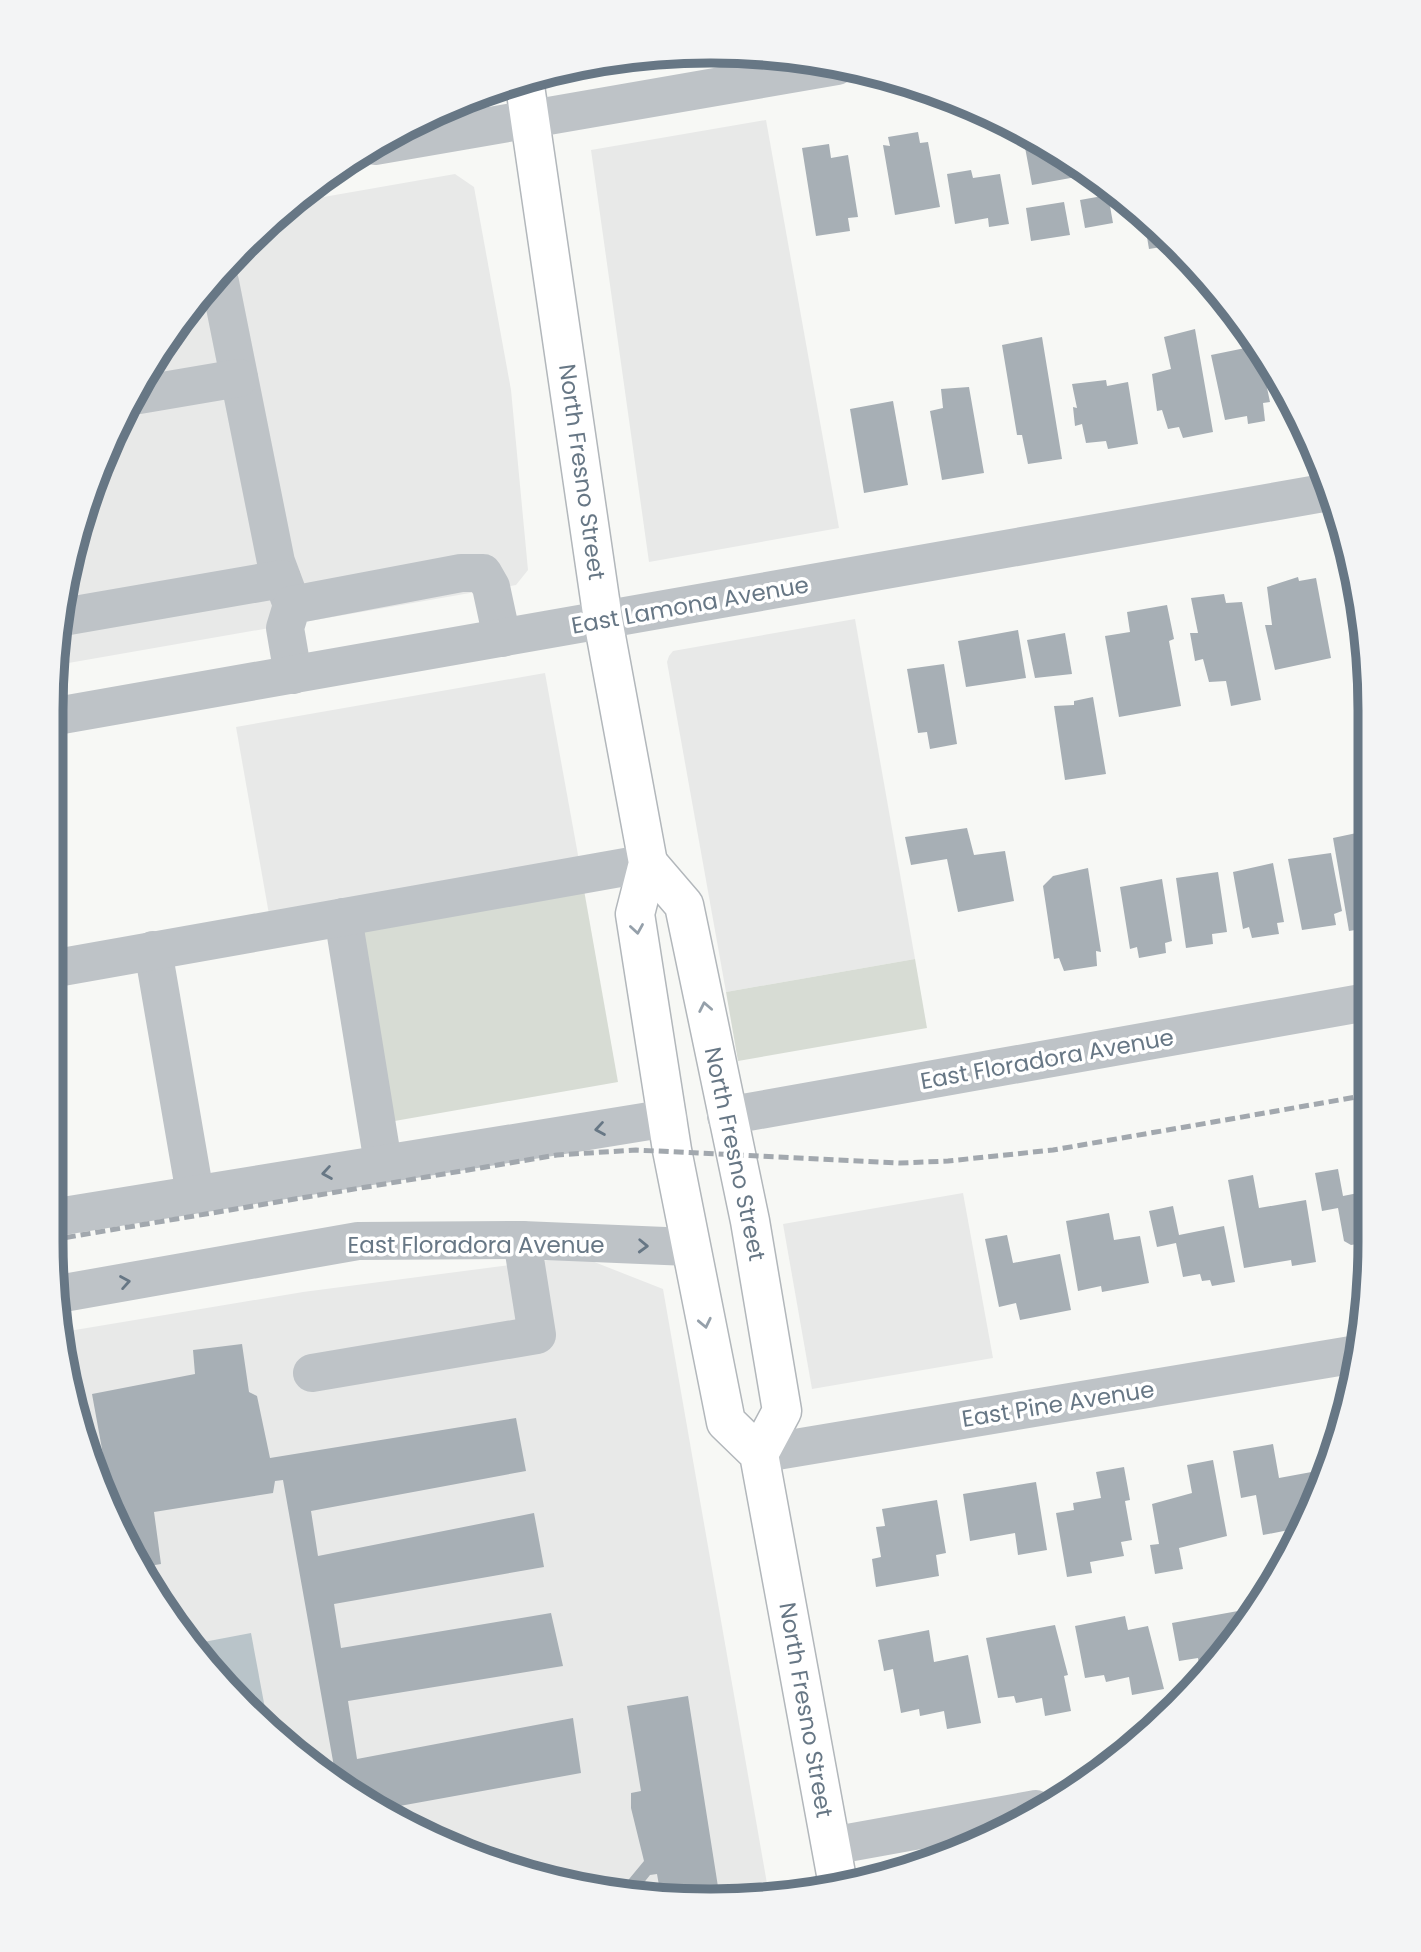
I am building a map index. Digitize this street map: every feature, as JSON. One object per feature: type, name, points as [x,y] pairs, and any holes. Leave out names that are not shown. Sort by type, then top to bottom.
[{"type":"main road","name":"North Fresno Street","points":[[526,90],[603,620],[648,863],[635,914],[689,1247],[726,1422],[759,1454],[837,1877]]},
{"type":"main road","name":"North Fresno Street","points":[[648,863],[684,905],[763,1288],[782,1411]]},
{"type":"main road","points":[[668,1118],[692,1124],[717,1153],[742,1297],[782,1411],[759,1454]]},
{"type":"street","points":[[404,141],[809,71]]},
{"type":"street","points":[[221,288],[275,562],[287,592],[285,628],[293,675]]},
{"type":"street","points":[[146,394],[239,378]]},
{"type":"street","name":"East Lamona Avenue","points":[[63,716],[1321,493]]},
{"type":"street","points":[[70,616],[461,573],[483,573],[491,587],[502,638]]},
{"type":"street","points":[[63,967],[648,863]]},
{"type":"street","points":[[343,917],[383,1163]]},
{"type":"street","points":[[153,950],[195,1194]]},
{"type":"street","name":"East Floradora Avenue","points":[[726,1116],[1358,1004]]},
{"type":"street","points":[[63,1216],[668,1118]]},
{"type":"street","name":"East Floradora Avenue","points":[[65,1293],[358,1241],[522,1241],[689,1247]]},
{"type":"street","points":[[312,1373],[537,1335],[522,1241]]},
{"type":"street","name":"East Pine Avenue","points":[[759,1454],[1348,1356]]},
{"type":"street","points":[[831,1846],[1014,1813]]},
{"type":"shaded area","points":[[766,120],[839,528],[649,562],[591,150]]},
{"type":"shaded area","points":[[455,174],[474,187],[511,390],[528,570],[516,585],[65,664],[75,584],[85,543],[97,502],[130,424],[172,351],[197,316],[253,253],[314,199]]},
{"type":"shaded area","points":[[855,619],[915,959],[726,992],[667,662],[669,656],[673,651]]},
{"type":"shaded area","points":[[545,673],[580,866],[270,920],[236,727]]},
{"type":"shaded area","points":[[584,890],[618,1082],[389,1122],[355,930]]},
{"type":"shaded area","points":[[915,959],[927,1028],[738,1061],[726,992]]},
{"type":"shaded area","points":[[963,1193],[993,1358],[812,1389],[783,1224]]},
{"type":"shaded area","points":[[579,1256],[663,1289],[767,1886],[668,1888],[584,1877],[502,1855],[463,1840],[387,1802],[316,1755],[253,1699],[197,1636],[150,1565],[112,1489],[85,1409],[70,1331],[303,1292]]},
{"type":"shaded area","points":[[251,1633],[265,1711],[224,1668],[202,1642]]},
{"type":"building","points":[[918,132],[920,143],[928,142],[940,207],[895,215],[883,145],[890,146],[888,137]]},
{"type":"building","points":[[829,144],[831,158],[848,155],[858,217],[848,218],[850,231],[816,236],[802,148]]},
{"type":"building","points":[[1025,145],[1076,177],[1032,185]]},
{"type":"building","points":[[971,170],[973,178],[1000,174],[1009,224],[989,227],[988,218],[955,224],[947,174]]},
{"type":"building","points":[[1103,196],[1109,200],[1113,223],[1085,228],[1080,200]]},
{"type":"building","points":[[1064,202],[1070,235],[1031,241],[1026,208]]},
{"type":"building","points":[[1146,233],[1162,247],[1149,249]]},
{"type":"building","points":[[1195,329],[1213,432],[1183,438],[1179,427],[1168,429],[1162,410],[1157,411],[1152,374],[1171,369],[1164,337]]},
{"type":"building","points":[[1042,337],[1062,459],[1028,464],[1022,435],[1017,435],[1002,345]]},
{"type":"building","points":[[1247,348],[1265,377],[1270,402],[1263,403],[1265,421],[1248,424],[1247,416],[1225,420],[1211,355]]},
{"type":"building","points":[[1106,380],[1107,386],[1128,382],[1138,444],[1108,449],[1106,441],[1086,443],[1082,424],[1075,426],[1073,407],[1077,408],[1072,384]]},
{"type":"building","points":[[969,387],[984,473],[942,480],[930,411],[943,408],[941,389]]},
{"type":"building","points":[[893,401],[908,485],[864,493],[850,409]]},
{"type":"building","points":[[1298,577],[1299,581],[1316,578],[1331,658],[1275,670],[1265,625],[1272,625],[1267,587]]},
{"type":"building","points":[[1224,594],[1226,603],[1242,602],[1261,700],[1231,706],[1226,681],[1209,682],[1203,659],[1195,661],[1190,633],[1198,633],[1191,598]]},
{"type":"building","points":[[1167,605],[1174,639],[1169,641],[1181,706],[1119,717],[1105,636],[1130,632],[1127,612]]},
{"type":"building","points":[[1018,630],[1026,678],[966,687],[958,641]]},
{"type":"building","points":[[1065,633],[1072,674],[1035,678],[1027,640]]},
{"type":"building","points":[[944,664],[957,744],[930,749],[927,732],[918,733],[907,669]]},
{"type":"building","points":[[1093,697],[1106,774],[1065,780],[1054,706],[1074,705],[1074,701]]},
{"type":"building","points":[[967,828],[974,855],[1005,851],[1014,901],[958,912],[947,859],[911,865],[905,837]]},
{"type":"building","points":[[1358,833],[1358,930],[1349,931],[1333,838]]},
{"type":"building","points":[[1331,853],[1342,911],[1334,914],[1336,925],[1302,930],[1288,859]]},
{"type":"building","points":[[1273,863],[1284,922],[1277,923],[1279,934],[1252,938],[1249,927],[1243,929],[1233,872]]},
{"type":"building","points":[[1088,868],[1101,952],[1096,951],[1097,966],[1064,971],[1059,958],[1054,959],[1043,886],[1053,876]]},
{"type":"building","points":[[1218,872],[1227,932],[1212,934],[1213,944],[1186,948],[1176,878]]},
{"type":"building","points":[[1162,879],[1172,941],[1165,943],[1166,953],[1139,958],[1137,947],[1130,949],[1120,887]]},
{"type":"building","points":[[1338,1169],[1343,1196],[1358,1193],[1358,1244],[1351,1245],[1344,1241],[1338,1208],[1322,1211],[1315,1173]]},
{"type":"building","points":[[1253,1175],[1259,1208],[1306,1200],[1316,1262],[1292,1266],[1291,1260],[1244,1268],[1228,1180]]},
{"type":"building","points":[[1173,1206],[1179,1235],[1224,1226],[1235,1282],[1212,1286],[1210,1280],[1202,1281],[1200,1274],[1183,1277],[1176,1243],[1157,1247],[1149,1211]]},
{"type":"building","points":[[1109,1213],[1114,1240],[1140,1236],[1149,1283],[1102,1292],[1101,1286],[1078,1291],[1066,1221]]},
{"type":"building","points":[[1007,1235],[1013,1263],[1060,1254],[1071,1310],[1020,1320],[1016,1303],[999,1307],[985,1239]]},
{"type":"building","points":[[242,1344],[249,1392],[257,1396],[270,1458],[516,1418],[526,1471],[311,1511],[318,1556],[534,1513],[544,1567],[334,1604],[341,1648],[551,1613],[563,1666],[348,1701],[357,1759],[573,1718],[581,1773],[396,1807],[334,1768],[283,1480],[275,1481],[273,1493],[154,1512],[161,1564],[150,1566],[107,1476],[92,1394],[195,1374],[193,1350]]},
{"type":"building","points":[[1273,1444],[1279,1478],[1316,1471],[1290,1530],[1263,1535],[1256,1495],[1241,1498],[1233,1451]]},
{"type":"building","points":[[1213,1460],[1227,1536],[1179,1548],[1183,1569],[1155,1574],[1150,1545],[1159,1544],[1152,1504],[1192,1493],[1187,1465]]},
{"type":"building","points":[[1124,1467],[1130,1500],[1125,1501],[1132,1540],[1121,1542],[1124,1556],[1090,1562],[1092,1573],[1067,1577],[1056,1513],[1074,1510],[1073,1503],[1101,1498],[1096,1472]]},
{"type":"building","points":[[1036,1482],[1047,1550],[1018,1555],[1015,1533],[970,1541],[963,1494]]},
{"type":"building","points":[[937,1500],[946,1553],[936,1555],[939,1576],[876,1587],[872,1559],[881,1557],[876,1527],[885,1526],[882,1509]]},
{"type":"building","points":[[1238,1611],[1239,1615],[1199,1665],[1198,1658],[1179,1661],[1172,1623]]},
{"type":"building","points":[[1125,1616],[1128,1630],[1148,1626],[1164,1689],[1132,1695],[1129,1677],[1106,1682],[1104,1675],[1085,1678],[1075,1626]]},
{"type":"building","points":[[1055,1625],[1068,1675],[1064,1676],[1071,1711],[1045,1716],[1042,1698],[1016,1703],[1014,1696],[998,1698],[986,1638]]},
{"type":"building","points":[[929,1630],[934,1662],[968,1655],[981,1723],[947,1729],[944,1711],[920,1716],[919,1709],[901,1713],[893,1669],[884,1671],[878,1640]]},
{"type":"building","points":[[688,1696],[718,1889],[659,1887],[657,1874],[650,1875],[642,1885],[626,1883],[644,1861],[631,1808],[631,1793],[641,1791],[627,1706]]},
{"type":"railway","points":[[63,1238],[557,1155],[636,1150],[900,1163],[948,1161],[1053,1150],[1358,1097]]}]
